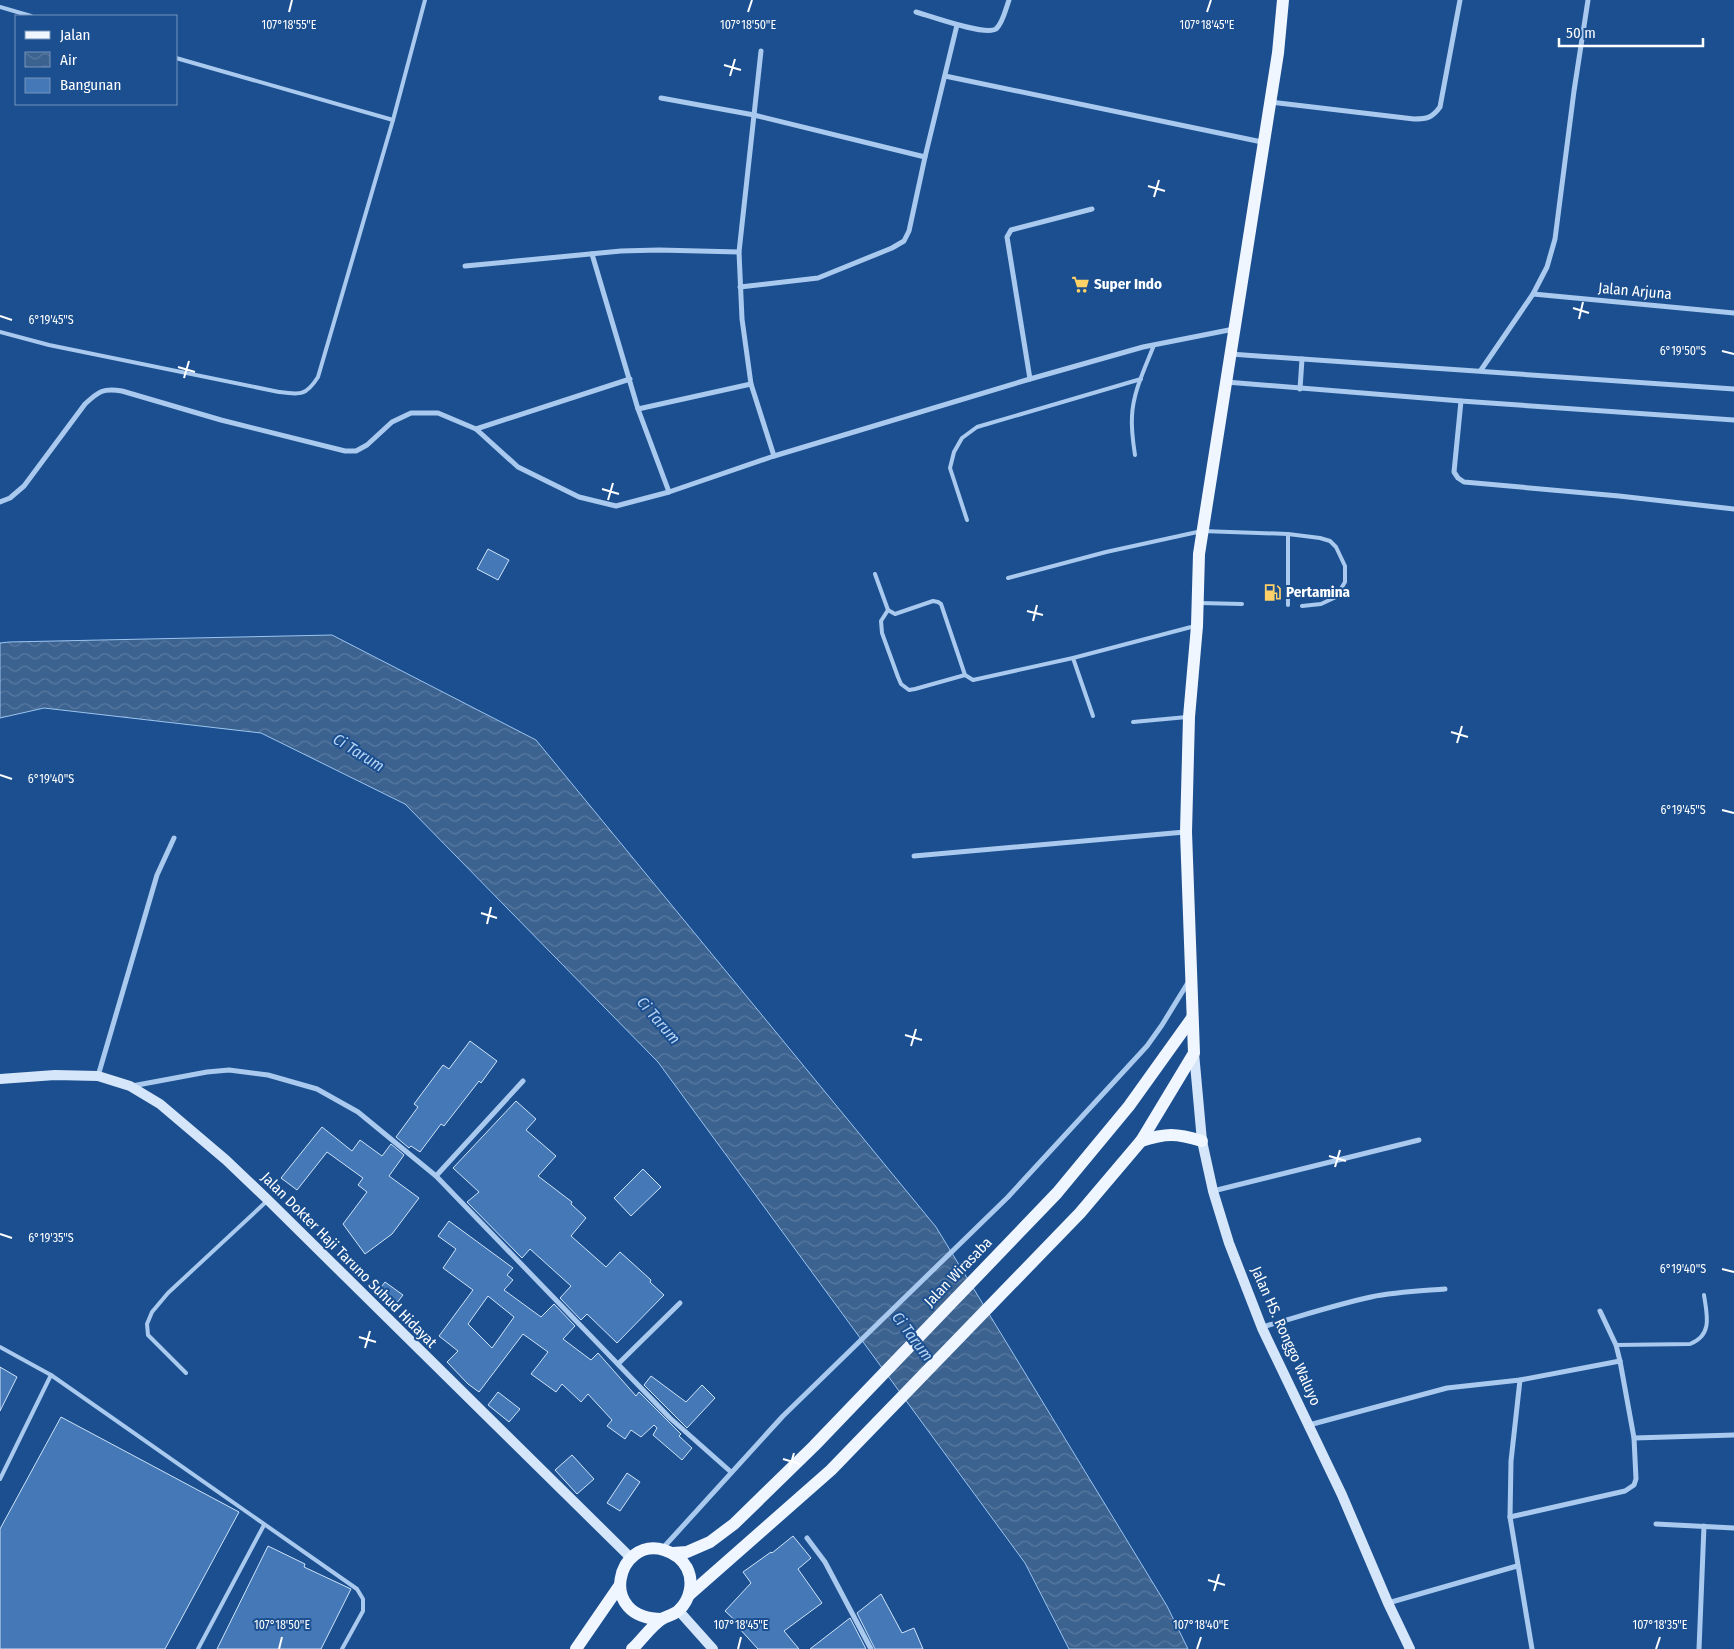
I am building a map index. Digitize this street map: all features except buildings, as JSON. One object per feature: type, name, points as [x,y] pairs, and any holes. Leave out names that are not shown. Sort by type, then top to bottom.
[{"type":"main road","name":"Jalan HS. Ronggo Waluyo","points":[[1194,1053],[1186,832],[1189,717],[1197,626],[1202,531],[1278,53],[1284,0]]},
{"type":"main road","name":"Jalan Wirasaba","points":[[667,1551],[687,1552],[710,1542],[734,1524],[814,1446],[1057,1193],[1129,1106],[1192,1018]]},
{"type":"main road","points":[[689,1595],[831,1470],[1080,1213],[1140,1141],[1194,1053]]},
{"type":"main road","points":[[1140,1141],[1160,1135],[1182,1135],[1202,1142]]},
{"type":"main road","points":[[632,1649],[662,1619],[679,1610],[689,1595],[691,1586],[688,1570],[682,1560],[667,1551],[651,1549],[640,1552],[631,1558],[622,1570],[620,1585],[622,1597],[629,1608],[638,1615],[650,1619],[662,1619]]},
{"type":"main road","points":[[576,1649],[620,1585]]},
{"type":"street","points":[[916,12],[957,25],[989,31],[997,28],[1001,23],[1009,0]]},
{"type":"street","points":[[1270,102],[1414,119],[1428,118],[1435,114],[1440,107],[1460,0]]},
{"type":"street","points":[[1482,370],[1534,294],[1547,266],[1555,239],[1588,0]]},
{"type":"street","points":[[740,287],[818,278],[892,248],[904,241],[909,231],[924,157],[957,25]]},
{"type":"street","points":[[761,51],[739,252],[740,287],[742,320],[751,384],[774,456]]},
{"type":"street","points":[[945,76],[1263,142]]},
{"type":"street","points":[[661,98],[754,115],[924,157]]},
{"type":"street","points":[[1030,379],[1007,237],[1008,233],[1010,230],[1092,209]]},
{"type":"street","points":[[465,266],[592,254],[659,250],[739,252]]},
{"type":"street","points":[[592,254],[638,409],[669,492]]},
{"type":"street","name":"Jalan Arjuna","points":[[1534,294],[1734,313]]},
{"type":"street","points":[[0,502],[10,498],[24,486],[85,404],[97,393],[108,389],[122,391],[221,420],[345,451],[356,451],[368,445],[392,422],[411,413],[438,414],[476,429],[518,467],[578,497],[616,506],[669,492],[774,456],[1030,379],[1154,345],[1234,329]]},
{"type":"street","points":[[1230,354],[1734,389]]},
{"type":"street","points":[[1300,388],[1302,359]]},
{"type":"street","points":[[476,429],[630,380]]},
{"type":"street","points":[[1225,382],[1734,420]]},
{"type":"street","points":[[638,409],[751,384]]},
{"type":"street","points":[[1461,401],[1454,472],[1464,482],[1734,509]]},
{"type":"street","points":[[914,856],[1186,832]]},
{"type":"street","points":[[98,1076],[157,875],[174,838]]},
{"type":"street","points":[[667,1551],[731,1472],[784,1416],[1008,1197],[1147,1046],[1191,977]]},
{"type":"street","name":"Jalan HS. Ronggo Waluyo","points":[[1194,1053],[1202,1142],[1213,1191],[1229,1243],[1262,1328],[1342,1495],[1388,1603],[1410,1649]]},
{"type":"street","points":[[130,1086],[207,1072],[229,1070],[268,1075],[317,1089],[358,1112],[436,1176],[670,1418],[731,1472]]},
{"type":"street","name":"Jalan Dokter Haji Taruno Suhud Hidayat","points":[[0,1079],[55,1075],[98,1076],[130,1086],[160,1104],[226,1160],[268,1200],[631,1558]]},
{"type":"street","points":[[436,1176],[523,1080]]},
{"type":"street","points":[[1213,1191],[1419,1140]]},
{"type":"street","points":[[1262,1328],[1371,1297],[1445,1289]]},
{"type":"street","points":[[618,1364],[680,1303]]},
{"type":"street","points":[[1510,1517],[1625,1491],[1634,1484],[1636,1479],[1634,1438],[1620,1361],[1616,1345],[1600,1311]]},
{"type":"street","points":[[1308,1425],[1447,1388],[1520,1380],[1620,1361]]},
{"type":"street","points":[[1520,1380],[1511,1462],[1510,1517],[1532,1649]]},
{"type":"street","points":[[1634,1438],[1734,1436]]},
{"type":"street","points":[[1656,1524],[1734,1528]]},
{"type":"street","points":[[1699,1649],[1704,1526]]},
{"type":"street","points":[[807,1538],[825,1562],[871,1649]]},
{"type":"street","points":[[1388,1603],[1517,1566]]},
{"type":"street","points":[[679,1610],[713,1649]]},
{"type":"lane","points":[[0,332],[49,345],[279,392],[299,394],[311,388],[318,377],[393,120],[425,0]]},
{"type":"lane","points":[[0,7],[28,15]]},
{"type":"lane","points":[[178,59],[393,120]]},
{"type":"lane","points":[[1135,455],[1132,415],[1141,379],[1154,345]]},
{"type":"lane","points":[[967,520],[950,468],[954,452],[962,438],[977,426],[1141,379]]},
{"type":"lane","points":[[1008,578],[1106,552],[1202,531],[1288,534],[1330,541],[1336,547],[1346,566],[1345,582],[1336,597],[1321,604],[1302,606]]},
{"type":"lane","points":[[1288,534],[1288,605]]},
{"type":"lane","points":[[876,574],[888,610],[895,614],[933,601],[941,604],[965,675],[973,680],[1073,658],[1197,626]]},
{"type":"lane","points":[[1198,603],[1242,604]]},
{"type":"lane","points":[[888,610],[882,621],[882,633],[901,684],[908,690],[965,675]]},
{"type":"lane","points":[[1073,658],[1093,716]]},
{"type":"lane","points":[[1133,722],[1189,717]]},
{"type":"lane","points":[[186,1373],[148,1335],[147,1324],[152,1312],[168,1293],[268,1200]]},
{"type":"lane","points":[[1616,1345],[1690,1344],[1697,1341],[1702,1336],[1708,1320],[1704,1295]]},
{"type":"lane","points":[[0,1346],[51,1375],[357,1589],[363,1599],[363,1611],[342,1649]]},
{"type":"lane","points":[[0,1479],[51,1375]]},
{"type":"lane","points":[[198,1649],[264,1525]]},
{"type":"water","name":"Ci Tarum","points":[[332,635],[536,740],[936,1227],[1167,1606],[1188,1649],[1069,1649],[1025,1563],[658,1062],[405,804],[261,733],[44,708],[0,718],[0,643]]},
{"type":"place","name":"Super Indo","points":[[1080,284]]},
{"type":"place","name":"Pertamina","points":[[1272,592]]}]
